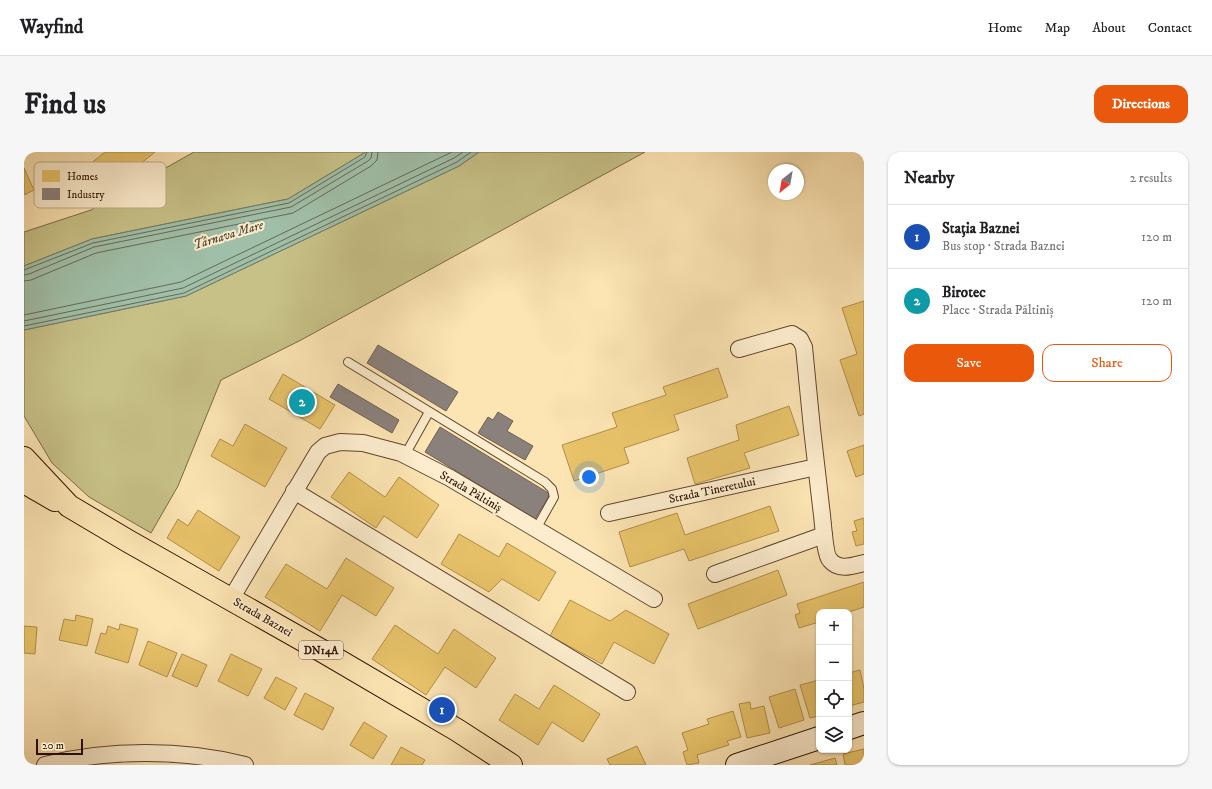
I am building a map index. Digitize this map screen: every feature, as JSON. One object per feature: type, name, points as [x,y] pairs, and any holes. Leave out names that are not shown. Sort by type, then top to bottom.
[{"type":"main road","name":"Strada Baznei","points":[[24,458],[69,506],[457,730],[511,765]]},
{"type":"main road","name":"DN14A","points":[[24,482],[49,497],[69,506]]},
{"type":"main road","points":[[852,727],[864,723]]},
{"type":"main road","points":[[737,765],[816,739]]},
{"type":"street","points":[[739,349],[792,334],[800,339],[804,347],[824,535],[829,559],[836,566],[845,567],[864,563]]},
{"type":"street","name":"Strada Păltiniș","points":[[231,599],[318,452],[325,446],[340,442],[363,443],[405,455],[450,478],[654,599]]},
{"type":"street","name":"Strada Tineretului","points":[[609,513],[816,467]]},
{"type":"street","points":[[294,491],[627,692]]},
{"type":"street","points":[[715,574],[824,535]]},
{"type":"street","points":[[46,765],[67,759],[110,754],[164,754],[221,759],[245,765]]},
{"type":"lane","points":[[348,362],[545,482],[552,489],[554,497],[536,529]]},
{"type":"lane","points":[[405,455],[429,412]]},
{"type":"shaded area","points":[[194,152],[366,152],[288,199],[92,239],[24,266],[24,232],[95,208],[166,208],[166,168]]},
{"type":"shaded area","points":[[479,152],[645,152],[301,340],[221,380],[178,486],[151,533],[89,497],[52,463],[24,416],[24,330],[186,296],[459,166]]},
{"type":"water","name":"Târnava Mare","points":[[366,152],[479,152],[459,166],[186,296],[24,330],[24,266],[92,239],[288,199]]},
{"type":"building: Homes","points":[[105,152],[155,152],[143,162],[93,162]]},
{"type":"building: Homes","points":[[24,168],[34,190],[24,195]]},
{"type":"building: Homes","points":[[864,301],[864,414],[859,416],[840,360],[857,354],[842,308]]},
{"type":"building: Homes","points":[[718,368],[728,397],[674,415],[679,430],[624,448],[629,463],[574,481],[562,445],[617,427],[612,413],[666,395],[663,387]]},
{"type":"building: Homes","points":[[283,374],[335,405],[320,429],[269,399]]},
{"type":"building: Homes","points":[[789,406],[799,435],[744,453],[750,468],[695,484],[687,458],[739,440],[736,425]]},
{"type":"building: Homes","points":[[245,424],[287,448],[265,487],[211,456],[220,439],[233,446]]},
{"type":"building: Homes","points":[[864,445],[864,474],[856,477],[847,451]]},
{"type":"building: Homes","points":[[349,472],[385,497],[399,477],[439,505],[417,538],[384,516],[376,528],[331,497]]},
{"type":"building: Homes","points":[[770,506],[779,531],[689,561],[684,549],[630,567],[619,532],[677,513],[685,535]]},
{"type":"building: Homes","points":[[198,510],[240,537],[219,571],[167,538],[178,519],[188,526]]},
{"type":"building: Homes","points":[[864,518],[864,544],[856,546],[852,532],[857,531],[854,521]]},
{"type":"building: Homes","points":[[459,534],[499,557],[507,543],[556,572],[539,601],[502,579],[489,592],[441,564]]},
{"type":"building: Homes","points":[[346,558],[394,588],[376,616],[342,595],[320,631],[265,597],[286,564],[327,589]]},
{"type":"building: Homes","points":[[778,570],[787,595],[698,629],[688,604]]},
{"type":"building: Homes","points":[[864,582],[864,607],[852,611],[852,609],[816,609],[816,623],[799,628],[795,615],[800,613],[797,604]]},
{"type":"building: Homes","points":[[570,600],[610,621],[626,610],[669,634],[654,664],[614,642],[602,664],[550,636]]},
{"type":"building: Homes","points":[[76,615],[93,619],[87,646],[59,640],[64,619],[75,621]]},
{"type":"building: Homes","points":[[120,624],[138,629],[128,663],[95,653],[101,633],[106,634],[108,626],[119,630]]},
{"type":"building: Homes","points":[[395,625],[438,654],[454,629],[496,658],[476,688],[445,667],[426,695],[372,659]]},
{"type":"building: Homes","points":[[24,626],[37,627],[35,654],[24,653]]},
{"type":"building: Homes","points":[[148,641],[177,653],[167,677],[139,665]]},
{"type":"building: Homes","points":[[182,654],[207,665],[197,687],[172,676]]},
{"type":"building: Homes","points":[[231,654],[262,669],[248,696],[218,681]]},
{"type":"building: Homes","points":[[860,670],[864,689],[864,702],[852,705],[852,681],[852,672]]},
{"type":"building: Homes","points":[[276,677],[297,688],[285,710],[264,698]]},
{"type":"building: Homes","points":[[816,681],[816,717],[810,718],[800,685]]},
{"type":"building: Homes","points":[[554,685],[600,714],[583,742],[552,722],[538,745],[499,720],[515,694],[539,709]]},
{"type":"building: Homes","points":[[795,689],[804,720],[779,728],[769,697]]},
{"type":"building: Homes","points":[[305,693],[334,708],[323,730],[294,715]]},
{"type":"building: Homes","points":[[750,702],[751,709],[764,706],[770,733],[747,738],[739,704]]},
{"type":"building: Homes","points":[[733,711],[741,737],[727,741],[729,745],[697,755],[699,763],[687,765],[683,752],[688,750],[682,733],[709,724],[707,719]]},
{"type":"building: Homes","points":[[364,722],[387,736],[373,759],[350,745]]},
{"type":"building: Homes","points":[[637,746],[646,765],[610,765],[607,759]]},
{"type":"building: Homes","points":[[401,747],[425,760],[422,765],[391,765]]},
{"type":"building: Homes","points":[[864,749],[864,765],[845,765],[843,754]]},
{"type":"building: Homes","points":[[835,758],[837,765],[810,765]]},
{"type":"building: Industry","points":[[378,345],[458,392],[446,411],[367,363]]},
{"type":"building: Industry","points":[[338,384],[399,420],[392,433],[330,397]]},
{"type":"building: Industry","points":[[498,412],[513,421],[507,431],[533,446],[525,460],[478,433],[488,417],[493,420]]},
{"type":"building: Industry","points":[[440,427],[550,494],[535,519],[425,452]]},
{"type":"place","name":"Birotec","points":[[302,402]]},
{"type":"place","name":"Stația Baznei","points":[[442,710]]}]
